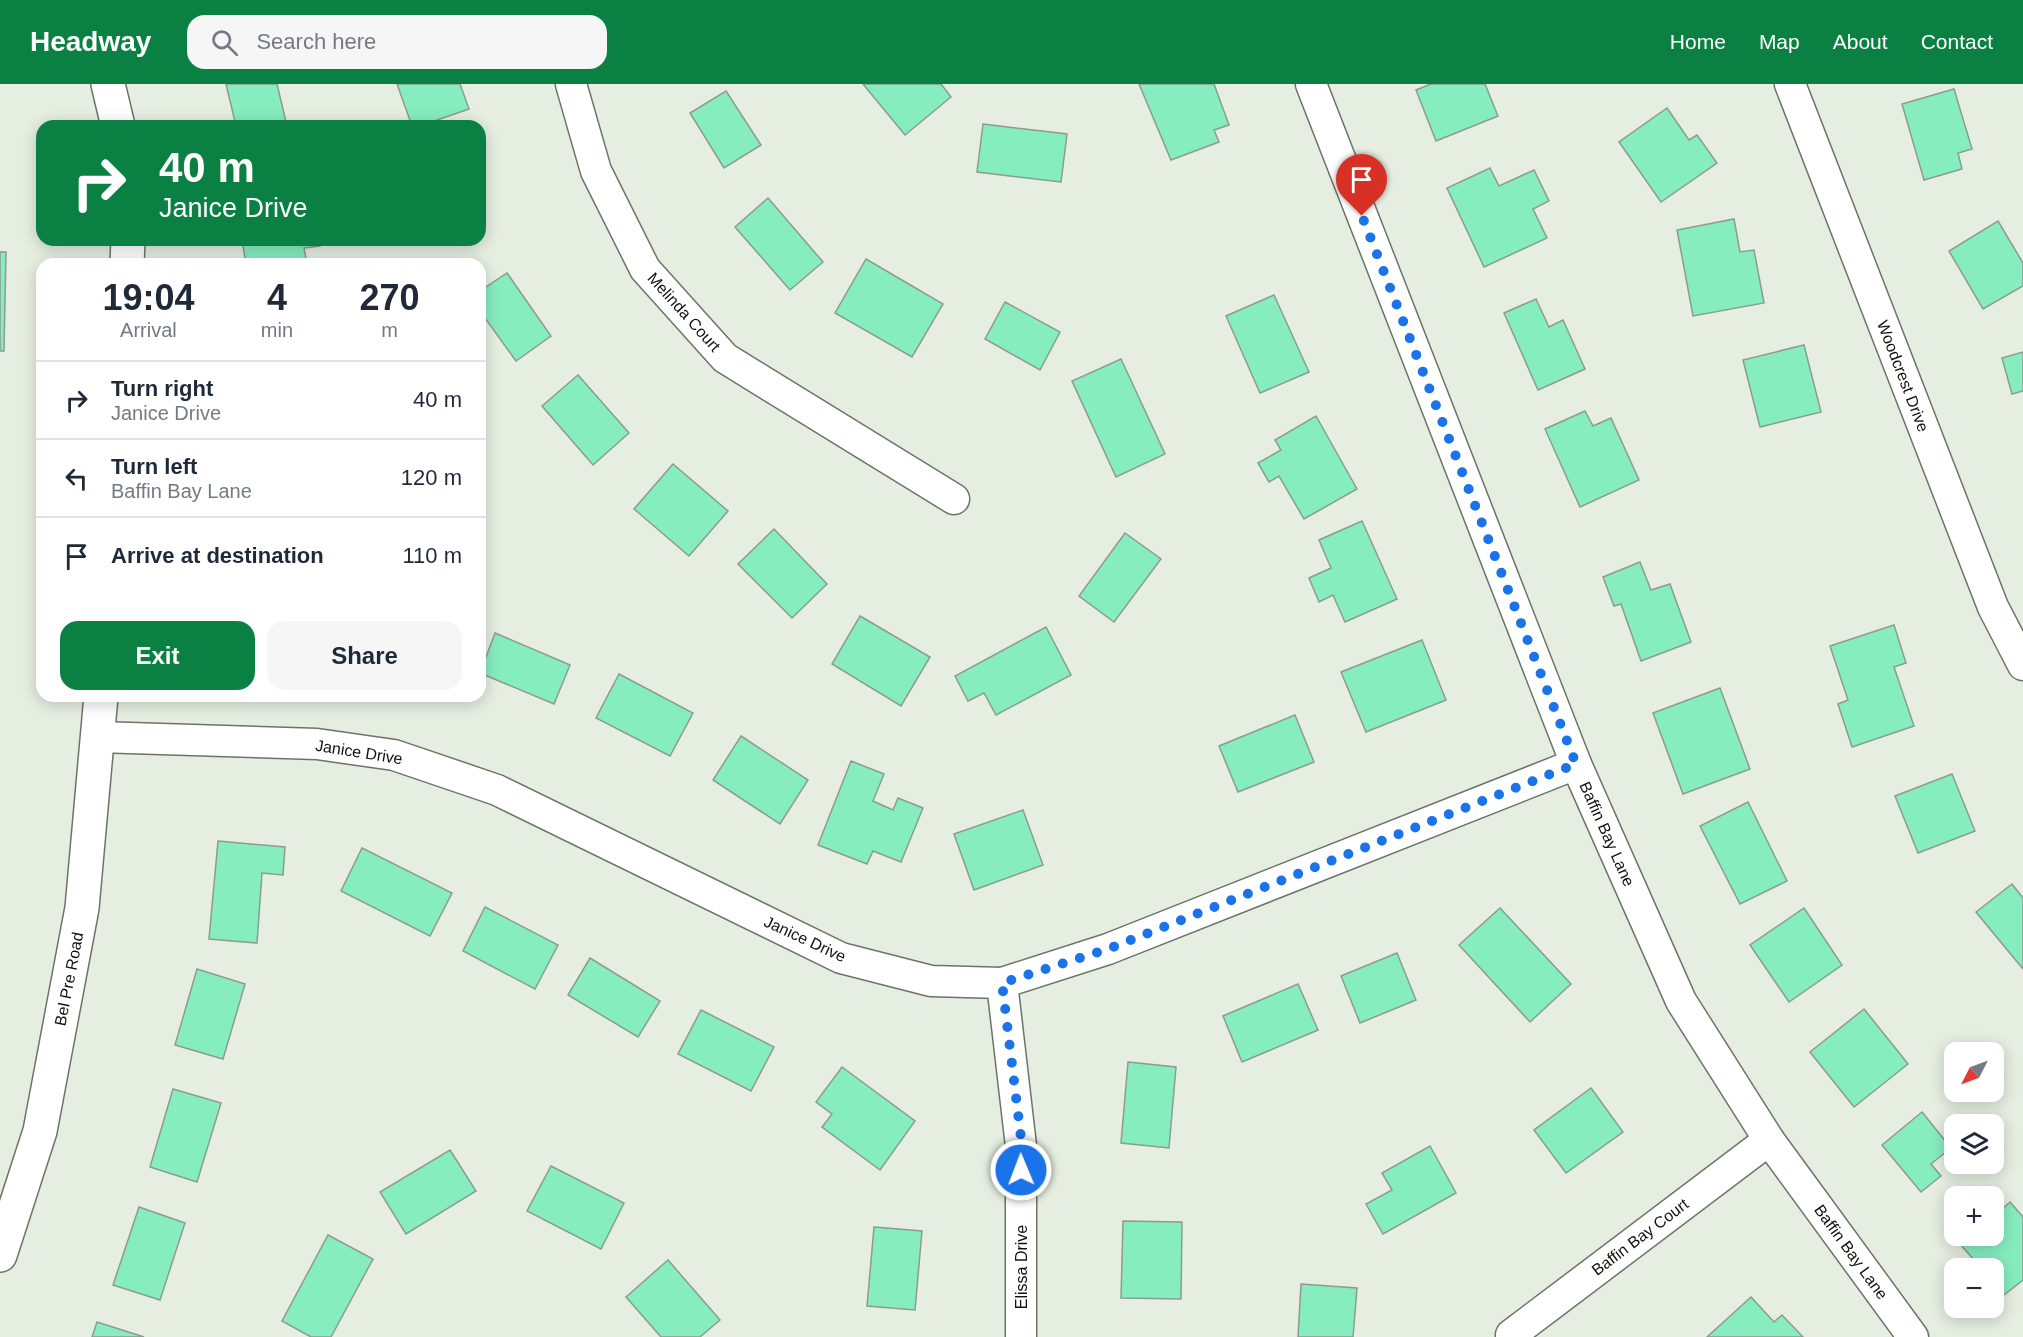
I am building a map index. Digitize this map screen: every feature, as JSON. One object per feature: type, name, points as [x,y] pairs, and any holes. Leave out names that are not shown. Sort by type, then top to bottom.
[{"type":"main road","points":[[108,84],[117,120]]},
{"type":"main road","name":"Bel Pre Road","points":[[0,1255],[40,1131],[82,908],[101,702]]},
{"type":"street","name":"Melinda Court","points":[[571,84],[596,171],[645,269],[725,358],[954,499]]},
{"type":"street","name":"Baffin Bay Lane","points":[[1311,84],[1576,764],[1681,1001],[1769,1140],[1912,1337]]},
{"type":"street","name":"Woodcrest Drive","points":[[1790,84],[1993,607],[2023,665]]},
{"type":"street","name":"Janice Drive","points":[[98,737],[317,744],[394,755],[497,790],[841,958],[931,981],[1002,983],[1108,949],[1576,764]]},
{"type":"street","name":"Elissa Drive","points":[[1002,983],[1022,1146],[1021,1337]]},
{"type":"street","name":"Baffin Bay Court","points":[[1511,1335],[1769,1140]]},
{"type":"building","points":[[226,84],[277,84],[286,120],[235,120]]},
{"type":"building","points":[[397,84],[460,84],[469,109],[437,120],[410,120]]},
{"type":"building","points":[[863,84],[941,84],[951,97],[905,135]]},
{"type":"building","points":[[1139,84],[1214,84],[1229,125],[1214,130],[1219,142],[1171,160]]},
{"type":"building","points":[[1431,84],[1485,84],[1498,116],[1436,141],[1416,90]]},
{"type":"building","points":[[1954,89],[1972,149],[1958,153],[1962,169],[1924,180],[1902,104]]},
{"type":"building","points":[[726,91],[761,145],[724,168],[690,113]]},
{"type":"building","points":[[1667,108],[1689,140],[1697,135],[1717,163],[1661,202],[1619,142]]},
{"type":"building","points":[[983,124],[1067,134],[1061,182],[977,172]]},
{"type":"building","points":[[1490,168],[1499,186],[1534,170],[1549,201],[1533,209],[1547,238],[1484,267],[1447,188]]},
{"type":"building","points":[[768,198],[823,262],[790,290],[735,227]]},
{"type":"building","points":[[1734,219],[1740,252],[1754,250],[1764,303],[1693,316],[1677,230]]},
{"type":"building","points":[[1998,221],[2023,263],[2023,286],[1983,309],[1949,251]]},
{"type":"building","points":[[243,246],[320,246],[304,248],[306,258],[245,258]]},
{"type":"building","points":[[0,252],[6,252],[4,351],[0,351]]},
{"type":"building","points":[[866,259],[943,304],[912,357],[835,313]]},
{"type":"building","points":[[507,273],[551,336],[516,361],[486,319],[486,287]]},
{"type":"building","points":[[1274,295],[1309,372],[1260,393],[1226,316]]},
{"type":"building","points":[[1536,299],[1549,327],[1563,320],[1585,369],[1538,390],[1504,313]]},
{"type":"building","points":[[1005,302],[1060,332],[1040,370],[985,339]]},
{"type":"building","points":[[1804,345],[1821,412],[1760,427],[1743,360]]},
{"type":"building","points":[[2023,352],[2023,391],[2012,394],[2002,358]]},
{"type":"building","points":[[1121,359],[1165,454],[1116,477],[1072,381]]},
{"type":"building","points":[[578,375],[629,433],[593,465],[542,406]]},
{"type":"building","points":[[1585,411],[1593,426],[1611,418],[1639,480],[1580,507],[1545,429]]},
{"type":"building","points":[[1316,416],[1357,489],[1304,519],[1279,476],[1269,482],[1258,463],[1281,450],[1275,440]]},
{"type":"building","points":[[673,464],[728,511],[689,556],[634,509]]},
{"type":"building","points":[[1362,521],[1397,599],[1345,622],[1333,595],[1319,602],[1309,578],[1331,568],[1319,540]]},
{"type":"building","points":[[774,529],[827,584],[792,618],[738,564]]},
{"type":"building","points":[[1125,533],[1161,559],[1114,622],[1079,596]]},
{"type":"building","points":[[1640,562],[1651,590],[1670,584],[1691,642],[1641,661],[1621,604],[1614,606],[1603,577]]},
{"type":"building","points":[[860,616],[930,657],[901,706],[832,664]]},
{"type":"building","points":[[1894,625],[1906,663],[1894,667],[1914,726],[1852,747],[1838,704],[1848,700],[1830,646]]},
{"type":"building","points":[[1046,627],[1071,675],[996,715],[984,693],[968,701],[955,676]]},
{"type":"building","points":[[495,633],[570,665],[554,704],[486,676],[486,657]]},
{"type":"building","points":[[1422,640],[1446,700],[1366,732],[1341,672]]},
{"type":"building","points":[[619,674],[693,713],[670,756],[596,718]]},
{"type":"building","points":[[1720,688],[1750,769],[1683,794],[1653,713]]},
{"type":"building","points":[[1295,715],[1314,762],[1238,792],[1219,746]]},
{"type":"building","points":[[741,736],[808,780],[780,824],[713,780]]},
{"type":"building","points":[[851,761],[884,774],[873,801],[893,810],[898,798],[923,808],[901,862],[873,851],[867,864],[818,845]]},
{"type":"building","points":[[1952,774],[1975,831],[1918,853],[1895,796]]},
{"type":"building","points":[[1748,802],[1787,881],[1740,904],[1700,826]]},
{"type":"building","points":[[1023,810],[1043,865],[974,890],[954,834]]},
{"type":"building","points":[[218,841],[285,847],[283,875],[262,873],[257,943],[209,939]]},
{"type":"building","points":[[362,848],[452,893],[430,936],[341,891]]},
{"type":"building","points":[[2012,884],[2023,898],[2023,969],[1976,912]]},
{"type":"building","points":[[485,907],[558,945],[535,989],[463,951]]},
{"type":"building","points":[[1500,908],[1571,984],[1530,1022],[1459,945]]},
{"type":"building","points":[[1804,908],[1842,965],[1789,1002],[1750,945]]},
{"type":"building","points":[[1397,953],[1416,1000],[1360,1023],[1341,976]]},
{"type":"building","points":[[590,958],[660,1001],[638,1037],[568,995]]},
{"type":"building","points":[[197,969],[245,984],[223,1059],[175,1045]]},
{"type":"building","points":[[1298,984],[1318,1030],[1242,1062],[1223,1016]]},
{"type":"building","points":[[1864,1009],[1908,1064],[1854,1107],[1810,1052]]},
{"type":"building","points":[[701,1010],[774,1047],[751,1091],[678,1054]]},
{"type":"building","points":[[1128,1062],[1176,1067],[1169,1148],[1121,1143]]},
{"type":"building","points":[[842,1067],[915,1121],[880,1170],[822,1127],[832,1114],[816,1102]]},
{"type":"building","points":[[1591,1088],[1623,1132],[1566,1173],[1534,1130]]},
{"type":"building","points":[[173,1089],[221,1103],[197,1182],[150,1167]]},
{"type":"building","points":[[1922,1112],[1944,1139],[1944,1154],[1931,1164],[1941,1176],[1921,1192],[1882,1145]]},
{"type":"building","points":[[1430,1146],[1456,1193],[1383,1234],[1366,1204],[1392,1190],[1382,1173]]},
{"type":"building","points":[[450,1150],[476,1191],[406,1234],[380,1192]]},
{"type":"building","points":[[551,1166],[624,1203],[601,1249],[527,1211]]},
{"type":"building","points":[[2010,1202],[2023,1217],[2023,1280],[2004,1295],[2004,1258],[1972,1258],[1962,1246],[2004,1246],[2004,1207]]},
{"type":"building","points":[[139,1207],[185,1223],[160,1300],[113,1285]]},
{"type":"building","points":[[1123,1221],[1182,1222],[1181,1299],[1121,1298]]},
{"type":"building","points":[[874,1227],[922,1231],[915,1310],[867,1306]]},
{"type":"building","points":[[328,1235],[373,1259],[331,1337],[311,1337],[282,1321]]},
{"type":"building","points":[[668,1260],[720,1320],[700,1337],[661,1337],[626,1297]]},
{"type":"building","points":[[1301,1284],[1357,1288],[1353,1337],[1298,1337]]},
{"type":"building","points":[[1751,1297],[1774,1322],[1782,1315],[1803,1337],[1707,1337]]},
{"type":"building","points":[[97,1322],[144,1337],[92,1337]]},
{"type":"route","points":[[1021,1170],[1022,1146],[1002,983],[1108,949],[1576,764],[1362,216]]}]
